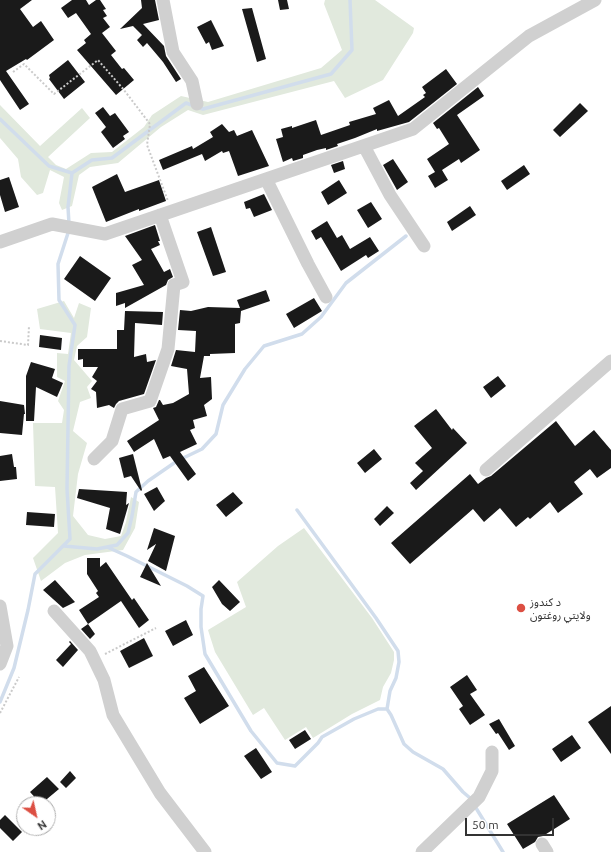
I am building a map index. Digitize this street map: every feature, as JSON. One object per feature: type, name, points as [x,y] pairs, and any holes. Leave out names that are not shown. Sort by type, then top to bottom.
[{"type":"street","points":[[163,0],[173,52],[192,81],[197,104]]},
{"type":"street","points":[[0,242],[52,224],[105,234],[413,129],[528,36],[595,0]]},
{"type":"street","points":[[364,146],[390,195],[424,246]]},
{"type":"street","points":[[266,179],[326,297]]},
{"type":"street","points":[[94,459],[112,441],[122,409],[150,401],[168,349],[174,285],[183,282],[166,213]]},
{"type":"street","points":[[486,470],[611,361]]},
{"type":"street","points":[[0,606],[7,646],[0,664]]},
{"type":"street","points":[[54,610],[90,651],[104,680],[113,715],[160,793],[206,852]]},
{"type":"street","points":[[422,852],[479,797],[492,771],[492,752]]},
{"type":"path","points":[[13,72],[24,64],[54,94],[98,60],[124,90],[150,124],[147,144],[166,213]]},
{"type":"path","points":[[0,341],[28,345],[29,326]]},
{"type":"path","points":[[94,660],[156,628]]},
{"type":"path","points":[[0,713],[19,677]]},
{"type":"shaded area","points":[[325,0],[375,0],[414,28],[413,33],[383,80],[345,98],[334,81],[203,115],[188,110],[161,127],[118,163],[90,167],[79,175],[72,206],[62,210],[59,203],[64,177],[50,170],[43,193],[37,195],[21,177],[18,159],[0,138],[0,105],[40,146],[82,108],[90,118],[48,157],[56,165],[66,169],[91,153],[112,152],[144,127],[152,115],[181,96],[208,102],[321,68],[342,50],[324,4]]},
{"type":"shaded area","points":[[64,301],[74,318],[79,303],[91,308],[87,337],[77,346],[74,360],[92,381],[87,387],[91,398],[80,402],[73,431],[87,443],[78,474],[73,516],[88,535],[105,539],[121,536],[126,522],[131,497],[139,502],[135,528],[123,550],[85,555],[65,563],[41,581],[33,558],[58,533],[55,487],[35,486],[33,423],[62,423],[64,410],[58,401],[65,381],[57,377],[57,353],[68,354],[71,333],[40,329],[37,309]]},
{"type":"shaded area","points":[[304,528],[372,618],[394,652],[394,660],[391,673],[383,687],[380,700],[352,714],[313,738],[306,727],[285,740],[264,708],[253,715],[215,652],[208,630],[246,607],[237,582],[278,546]]},
{"type":"building","points":[[0,0],[32,0],[20,9],[33,27],[41,21],[54,40],[27,60],[26,59],[6,71],[29,104],[20,110],[0,80]]},
{"type":"building","points":[[72,0],[86,0],[89,5],[96,0],[100,0],[106,9],[103,10],[107,16],[103,18],[110,27],[102,33],[116,51],[111,55],[122,69],[124,68],[134,80],[116,95],[77,50],[86,43],[84,40],[91,34],[76,13],[68,18],[61,8]]},
{"type":"building","points":[[141,0],[155,0],[159,20],[143,24],[164,46],[166,56],[181,79],[176,82],[163,62],[147,43],[143,47],[137,40],[142,35],[133,26],[120,29],[142,8]]},
{"type":"building","points":[[278,0],[287,0],[289,9],[280,10]]},
{"type":"building","points":[[252,8],[266,59],[257,62],[242,9]]},
{"type":"building","points":[[211,20],[224,46],[212,50],[209,42],[206,44],[197,27]]},
{"type":"building","points":[[68,60],[85,82],[64,99],[49,79],[49,75]]},
{"type":"building","points":[[446,69],[457,84],[409,122],[377,131],[377,129],[337,144],[338,146],[326,150],[326,148],[317,150],[303,155],[303,158],[293,161],[292,158],[283,162],[276,139],[283,137],[281,129],[292,126],[292,128],[316,120],[321,135],[350,125],[349,122],[376,114],[373,108],[389,100],[398,116],[425,97],[423,95],[426,93],[422,87]]},
{"type":"building","points":[[478,87],[484,96],[457,115],[480,150],[461,163],[459,159],[442,170],[448,180],[435,188],[428,176],[435,172],[427,159],[449,144],[439,128],[437,129],[433,123]]},
{"type":"building","points":[[580,103],[588,111],[560,137],[553,130]]},
{"type":"building","points":[[103,107],[110,116],[115,113],[129,132],[123,136],[125,139],[113,148],[101,132],[106,127],[95,113]]},
{"type":"building","points":[[222,124],[229,132],[234,130],[237,136],[252,130],[269,166],[238,176],[229,151],[223,153],[222,151],[205,161],[202,154],[163,170],[159,160],[192,146],[193,149],[213,137],[210,132]]},
{"type":"building","points":[[393,159],[408,182],[397,190],[383,165]]},
{"type":"building","points":[[343,161],[345,169],[334,173],[331,165]]},
{"type":"building","points":[[524,165],[530,174],[507,190],[501,181]]},
{"type":"building","points":[[117,174],[125,192],[159,180],[166,201],[139,211],[139,209],[106,222],[92,187]]},
{"type":"building","points":[[9,177],[19,207],[5,212],[0,195],[0,180]]},
{"type":"building","points":[[339,180],[347,193],[328,205],[321,192]]},
{"type":"building","points":[[264,194],[272,210],[254,217],[250,208],[246,209],[244,202]]},
{"type":"building","points":[[371,202],[382,219],[368,228],[357,210]]},
{"type":"building","points":[[470,206],[476,215],[452,231],[447,222]]},
{"type":"building","points":[[327,221],[337,238],[342,235],[350,249],[370,237],[379,251],[368,258],[366,255],[341,271],[321,237],[316,240],[311,231]]},
{"type":"building","points":[[155,225],[160,245],[151,249],[164,272],[170,269],[173,277],[168,280],[166,285],[125,308],[125,303],[116,306],[116,293],[144,285],[132,265],[142,260],[125,236]]},
{"type":"building","points":[[211,227],[226,272],[213,276],[197,232]]},
{"type":"building","points":[[80,256],[111,278],[95,301],[64,279]]},
{"type":"building","points":[[266,290],[270,301],[241,311],[240,323],[235,324],[235,353],[210,354],[210,356],[204,356],[200,378],[211,377],[212,399],[204,405],[207,416],[193,420],[195,428],[190,430],[197,444],[180,452],[196,474],[188,481],[170,456],[163,459],[154,439],[134,452],[127,441],[159,420],[153,408],[156,407],[159,400],[163,405],[173,403],[189,394],[187,369],[171,366],[176,350],[195,352],[196,331],[178,330],[180,310],[191,311],[208,307],[240,308],[237,300]]},
{"type":"building","points":[[314,298],[322,311],[294,328],[286,314]]},
{"type":"building","points":[[125,311],[163,312],[162,325],[135,323],[134,357],[146,354],[147,362],[156,360],[144,394],[119,401],[114,408],[109,405],[97,408],[96,392],[91,389],[97,381],[92,377],[98,367],[83,367],[83,359],[78,360],[78,349],[117,349],[117,330],[124,330]]},
{"type":"building","points":[[40,335],[62,338],[61,350],[39,347]]},
{"type":"building","points":[[31,362],[55,369],[52,378],[63,383],[57,397],[36,387],[34,421],[26,421],[26,376]]},
{"type":"building","points":[[498,376],[506,386],[491,398],[483,387]]},
{"type":"building","points":[[0,401],[24,405],[25,414],[22,435],[0,433]]},
{"type":"building","points":[[436,409],[452,430],[453,428],[467,443],[416,490],[410,483],[423,471],[415,463],[432,448],[414,426]]},
{"type":"building","points":[[556,421],[575,446],[594,430],[611,450],[611,468],[597,478],[590,469],[574,482],[583,494],[558,513],[550,502],[530,519],[528,517],[516,527],[500,508],[484,522],[473,509],[410,564],[391,543],[470,474],[478,484],[491,476]]},
{"type":"building","points":[[374,449],[382,459],[365,473],[357,463]]},
{"type":"building","points":[[12,454],[14,467],[16,467],[17,479],[0,481],[0,456]]},
{"type":"building","points":[[133,454],[141,491],[131,476],[124,478],[119,458]]},
{"type":"building","points":[[157,487],[165,501],[154,511],[144,494]]},
{"type":"building","points":[[79,489],[127,492],[126,505],[129,503],[120,534],[106,529],[110,508],[77,498]]},
{"type":"building","points":[[233,492],[243,503],[226,517],[216,505]]},
{"type":"building","points":[[387,506],[394,513],[380,526],[374,519]]},
{"type":"building","points":[[27,512],[55,514],[54,527],[26,525]]},
{"type":"building","points":[[154,528],[175,536],[166,571],[148,561],[156,544],[147,550]]},
{"type":"building","points":[[87,558],[100,558],[100,567],[106,562],[132,600],[134,598],[149,620],[139,628],[121,601],[88,624],[79,610],[99,597],[96,593],[98,591],[87,574]]},
{"type":"building","points":[[147,563],[161,586],[140,577]]},
{"type":"building","points":[[55,580],[75,602],[63,608],[43,590]]},
{"type":"building","points":[[219,580],[240,602],[230,611],[222,604],[212,587]]},
{"type":"building","points":[[186,620],[193,635],[173,646],[165,631]]},
{"type":"building","points":[[88,624],[95,634],[90,639],[81,629]]},
{"type":"building","points":[[144,638],[153,656],[129,668],[120,651]]},
{"type":"building","points":[[70,641],[78,650],[63,667],[56,660],[71,644],[69,642]]},
{"type":"building","points":[[204,667],[229,706],[200,724],[184,698],[196,691],[188,676]]},
{"type":"building","points":[[467,675],[477,690],[470,694],[485,715],[470,725],[459,709],[463,706],[450,687]]},
{"type":"building","points":[[611,706],[611,754],[588,722]]},
{"type":"building","points":[[499,719],[515,746],[509,750],[498,733],[496,734],[489,724]]},
{"type":"building","points":[[305,730],[311,739],[295,749],[289,740]]},
{"type":"building","points":[[572,735],[581,748],[561,762],[552,749]]},
{"type":"building","points":[[256,748],[272,772],[261,779],[244,756]]},
{"type":"building","points":[[70,771],[76,778],[66,788],[60,782]]},
{"type":"building","points":[[47,777],[59,789],[51,796],[34,796],[30,792]]},
{"type":"building","points":[[554,795],[570,819],[543,836],[538,837],[535,842],[523,849],[507,824]]},
{"type":"building","points":[[5,815],[16,826],[16,836],[18,836],[13,841],[0,828],[0,820]]},
{"type":"waterway","points":[[0,119],[49,166],[72,173],[92,160],[112,158],[186,103],[203,109],[331,74],[352,50],[350,0]]},
{"type":"waterway","points":[[69,224],[68,207],[72,173]]},
{"type":"waterway","points":[[0,702],[14,668],[35,574],[70,539],[67,489],[69,366],[75,325],[59,300],[58,264],[69,230]]},
{"type":"waterway","points":[[64,546],[97,549],[117,545],[128,533],[136,492],[148,481],[177,461],[202,449],[216,434],[223,405],[245,369],[264,346],[302,334],[321,317],[346,283],[406,236]]},
{"type":"waterway","points":[[297,510],[376,618],[398,651],[399,662],[396,678],[390,691],[387,709]]},
{"type":"waterway","points":[[107,547],[187,586],[203,596],[201,627],[205,654],[251,731],[277,763],[295,766],[322,737],[354,719],[378,709],[387,709],[404,744],[413,752],[443,769],[470,798]]},
{"type":"waterway","points":[[476,808],[503,852]]},
{"type":"place","name":"د کندوز ولایتي روغتون","points":[[521,608]]}]
